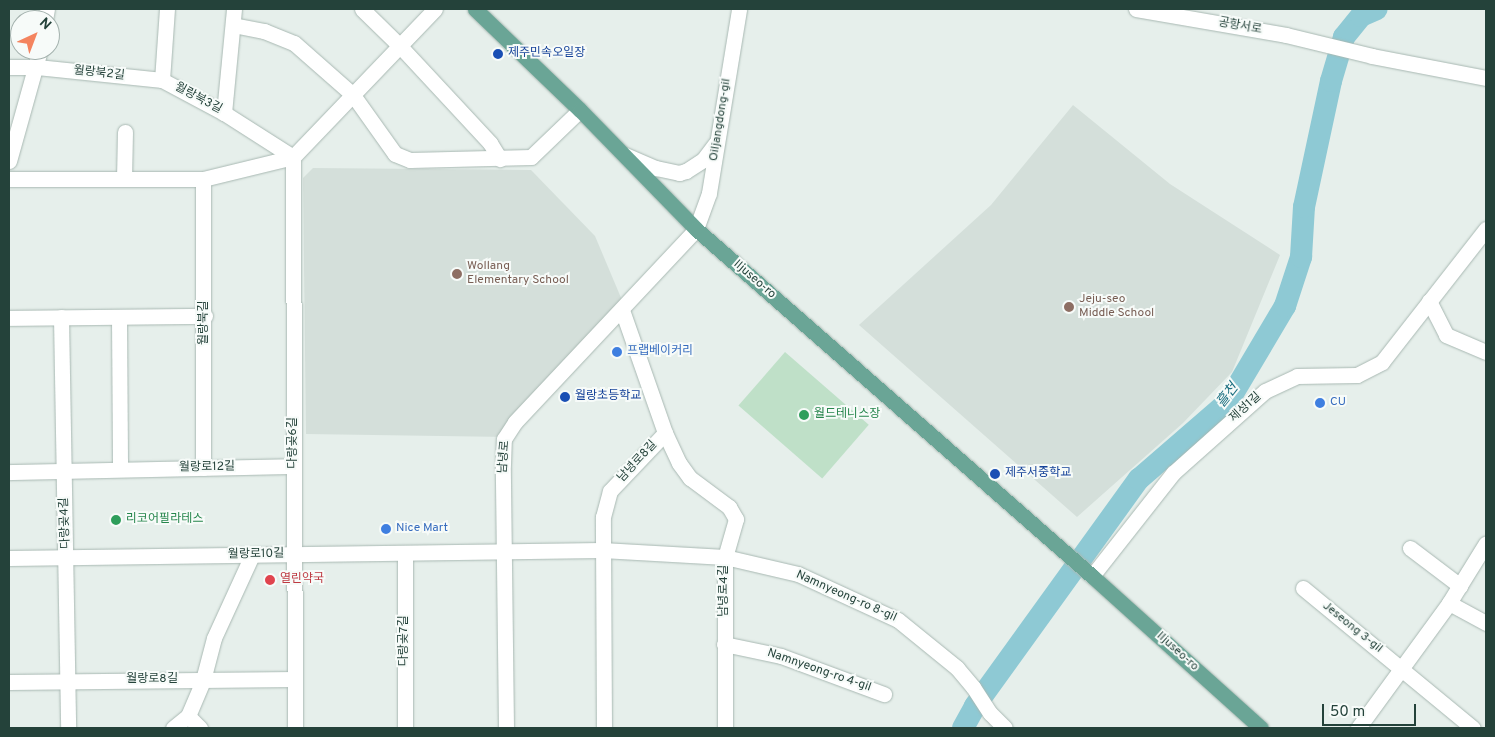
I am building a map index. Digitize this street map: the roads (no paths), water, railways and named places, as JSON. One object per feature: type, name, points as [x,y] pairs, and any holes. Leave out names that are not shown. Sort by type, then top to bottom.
[{"type":"main road","name":"Iljuseo-ro","points":[[475,9],[580,110],[696,229],[1048,537],[1261,728]]},
{"type":"street","name":"월랑북3길","points":[[167,9],[162,80],[224,113],[294,157]]},
{"type":"street","points":[[224,113],[234,9]]},
{"type":"street","points":[[362,9],[399,45],[490,143],[500,159]]},
{"type":"street","points":[[9,179],[203,178],[294,157],[435,9]]},
{"type":"street","name":"Oiljangdong-gil","points":[[696,229],[709,193],[740,9]]},
{"type":"street","name":"공항서로","points":[[1136,9],[1290,36],[1372,56],[1486,78]]},
{"type":"street","points":[[233,25],[264,31],[294,43],[353,95],[395,154],[410,160],[530,157],[580,110]]},
{"type":"street","points":[[9,161],[38,60]]},
{"type":"street","name":"월랑북2길","points":[[9,67],[37,67],[162,80]]},
{"type":"street","points":[[124,179],[125,132]]},
{"type":"street","points":[[622,153],[656,168],[679,173],[686,171],[703,160],[717,142]]},
{"type":"street","name":"다랑곶6길","points":[[294,157],[295,728]]},
{"type":"street","name":"월랑북길","points":[[203,178],[205,316],[204,468]]},
{"type":"street","name":"남녕로","points":[[506,728],[503,450],[508,432],[696,229]]},
{"type":"street","name":"제성1길","points":[[1092,576],[1174,473],[1265,391],[1297,376],[1357,375],[1382,362],[1486,229]]},
{"type":"street","points":[[1429,301],[1446,336],[1486,352]]},
{"type":"street","name":"남녕로4길","points":[[622,310],[665,433],[679,463],[690,478],[729,507],[736,519],[725,557],[725,728]]},
{"type":"street","points":[[9,318],[205,316]]},
{"type":"street","name":"다랑곶4길","points":[[61,317],[68,728]]},
{"type":"street","points":[[119,317],[120,470]]},
{"type":"street","name":"남녕로8길","points":[[604,728],[603,517],[610,491],[665,433]]},
{"type":"street","name":"월랑로12길","points":[[9,472],[294,466]]},
{"type":"street","points":[[1358,728],[1449,603],[1486,543]]},
{"type":"street","points":[[1410,548],[1460,586]]},
{"type":"street","points":[[503,552],[602,550],[725,557]]},
{"type":"street","name":"월랑로10길","points":[[9,558],[503,552]]},
{"type":"street","name":"다랑곶7길","points":[[405,553],[405,728]]},
{"type":"street","points":[[173,728],[188,716],[203,680],[214,638],[252,555]]},
{"type":"street","name":"Namnyeong-ro 8-gil","points":[[725,557],[798,574],[898,620],[957,668],[974,688],[990,713],[1005,728]]},
{"type":"street","name":"Jeseong 3-gil","points":[[1303,588],[1473,728]]},
{"type":"street","points":[[1449,603],[1486,623]]},
{"type":"street","name":"Namnyeong-ro 4-gil","points":[[724,644],[781,656],[884,694]]},
{"type":"street","name":"월랑로8길","points":[[9,682],[295,679]]},
{"type":"street","points":[[188,716],[200,728]]},
{"type":"waterway","name":"흘천","points":[[963,728],[975,706],[1139,479],[1228,402],[1285,306],[1301,257],[1304,207],[1331,81],[1344,37],[1361,16],[1377,9]]},
{"type":"place","name":"제주민속오일장","points":[[498,54]]},
{"type":"place","name":"Wollang Elementary School","points":[[457,274]]},
{"type":"place","name":"Jeju-seo Middle School","points":[[1069,307]]},
{"type":"place","name":"프랩베이커리","points":[[617,352]]},
{"type":"place","name":"월랑초등학교","points":[[565,397]]},
{"type":"place","name":"CU","points":[[1320,403]]},
{"type":"place","name":"월드테니스장","points":[[804,415]]},
{"type":"place","name":"제주서중학교","points":[[995,474]]},
{"type":"place","name":"리코어필라테스","points":[[116,520]]},
{"type":"place","name":"Nice Mart","points":[[386,529]]},
{"type":"place","name":"열린약국","points":[[270,580]]}]
